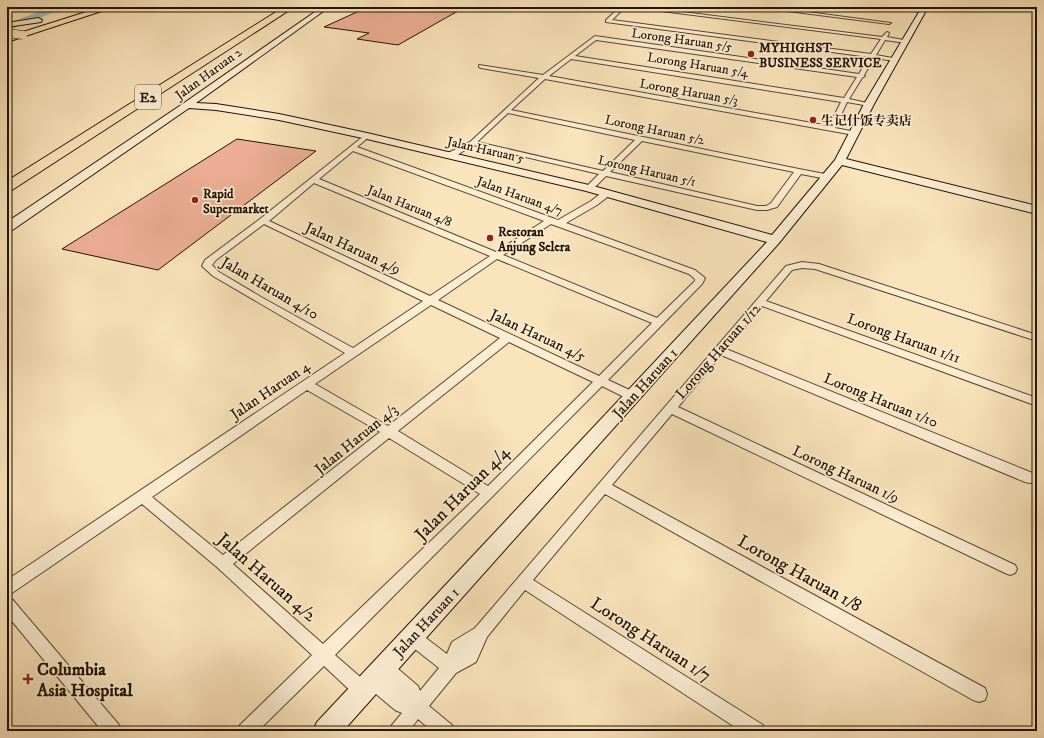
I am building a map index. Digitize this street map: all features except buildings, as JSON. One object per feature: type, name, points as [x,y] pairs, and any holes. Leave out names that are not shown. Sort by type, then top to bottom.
[{"type":"highway","name":"E2","points":[[134,93],[275,7]]},
{"type":"highway","name":"E2","points":[[7,187],[290,7]]},
{"type":"main road","points":[[7,10],[14,7]]},
{"type":"main road","points":[[8,37],[90,7]]},
{"type":"main road","points":[[8,37],[101,7]]},
{"type":"main road","points":[[8,37],[22,35],[110,7]]},
{"type":"main road","name":"Jalan Haruan 2","points":[[7,228],[187,105],[326,7]]},
{"type":"main road","name":"Jalan Haruan 1","points":[[326,731],[775,240],[840,161],[869,104],[924,9]]},
{"type":"main road","points":[[7,26],[46,18]]},
{"type":"main road","name":"Jalan Haruan 5","points":[[187,105],[216,107],[267,115],[451,155],[589,188],[775,240]]},
{"type":"main road","points":[[840,161],[1037,210]]},
{"type":"street","points":[[623,7],[608,20],[698,30],[895,59]]},
{"type":"street","points":[[632,7],[710,19],[906,41]]},
{"type":"street","points":[[758,7],[889,23],[896,20]]},
{"type":"street","points":[[884,7],[899,9],[924,9]]},
{"type":"street","points":[[897,14],[899,9]]},
{"type":"street","points":[[831,129],[838,112],[885,38],[889,23]]},
{"type":"street","name":"Lorong Haruan 5/5","points":[[570,57],[595,38],[862,76]]},
{"type":"street","points":[[451,155],[472,143],[506,111],[570,57]]},
{"type":"street","name":"Lorong Haruan 5/4","points":[[570,57],[869,104]]},
{"type":"street","name":"Lorong Haruan 5/3","points":[[481,66],[854,133]]},
{"type":"street","name":"Lorong Haruan 5/2","points":[[506,111],[827,177]]},
{"type":"street","name":"Jalan Haruan 4/10","points":[[354,353],[258,299],[210,270],[207,266],[208,262],[263,221],[367,136]]},
{"type":"street","points":[[589,188],[641,138]]},
{"type":"street","name":"Lorong Haruan 5/1","points":[[472,143],[756,208],[767,208],[774,205],[799,171]]},
{"type":"street","name":"Jalan Haruan 4/7","points":[[352,148],[692,272],[700,278]]},
{"type":"street","name":"Jalan Haruan 4/8","points":[[314,180],[658,322]]},
{"type":"street","name":"Jalan Haruan 4","points":[[7,588],[497,255],[556,222],[588,207],[607,193]]},
{"type":"street","name":"Jalan Haruan 4/9","points":[[263,221],[431,301]]},
{"type":"street","name":"Lorong Haruan 1/12","points":[[450,667],[470,656],[480,632],[789,268],[802,265],[816,266],[1037,338]]},
{"type":"street","name":"Jalan Haruan 4/4","points":[[246,731],[489,493],[699,282],[700,278]]},
{"type":"street","name":"Jalan Haruan 4/5","points":[[431,301],[632,396]]},
{"type":"street","name":"Lorong Haruan 1/11","points":[[760,302],[1037,402]]},
{"type":"street","name":"Jalan Haruan 4/3","points":[[223,564],[508,337]]},
{"type":"street","name":"Lorong Haruan 1/10","points":[[718,350],[1030,478]]},
{"type":"street","points":[[307,385],[390,432],[489,493]]},
{"type":"street","name":"Lorong Haruan 1/9","points":[[669,408],[1010,569]]},
{"type":"street","name":"Lorong Haruan 1/8","points":[[603,486],[979,694]]},
{"type":"street","name":"Jalan Haruan 4/2","points":[[142,496],[223,564],[324,655],[373,679],[401,704],[417,707]]},
{"type":"street","name":"Lorong Haruan 1/7","points":[[523,581],[757,731]]},
{"type":"street","points":[[7,604],[113,731]]},
{"type":"street","points":[[398,731],[450,667],[412,637]]},
{"type":"street","points":[[417,707],[446,731]]},
{"type":"waterway","points":[[7,28],[59,7]]},
{"type":"place","name":"MYHIGHST BUSINESS SERVICE","points":[[751,54]]},
{"type":"place","name":"生记什饭专卖店","points":[[813,120]]},
{"type":"place","name":"Rapid Supermarket","points":[[195,200]]},
{"type":"place","name":"Restoran Anjung Selera","points":[[490,238]]},
{"type":"place","name":"Columbia Asia Hospital","points":[[28,679]]}]
